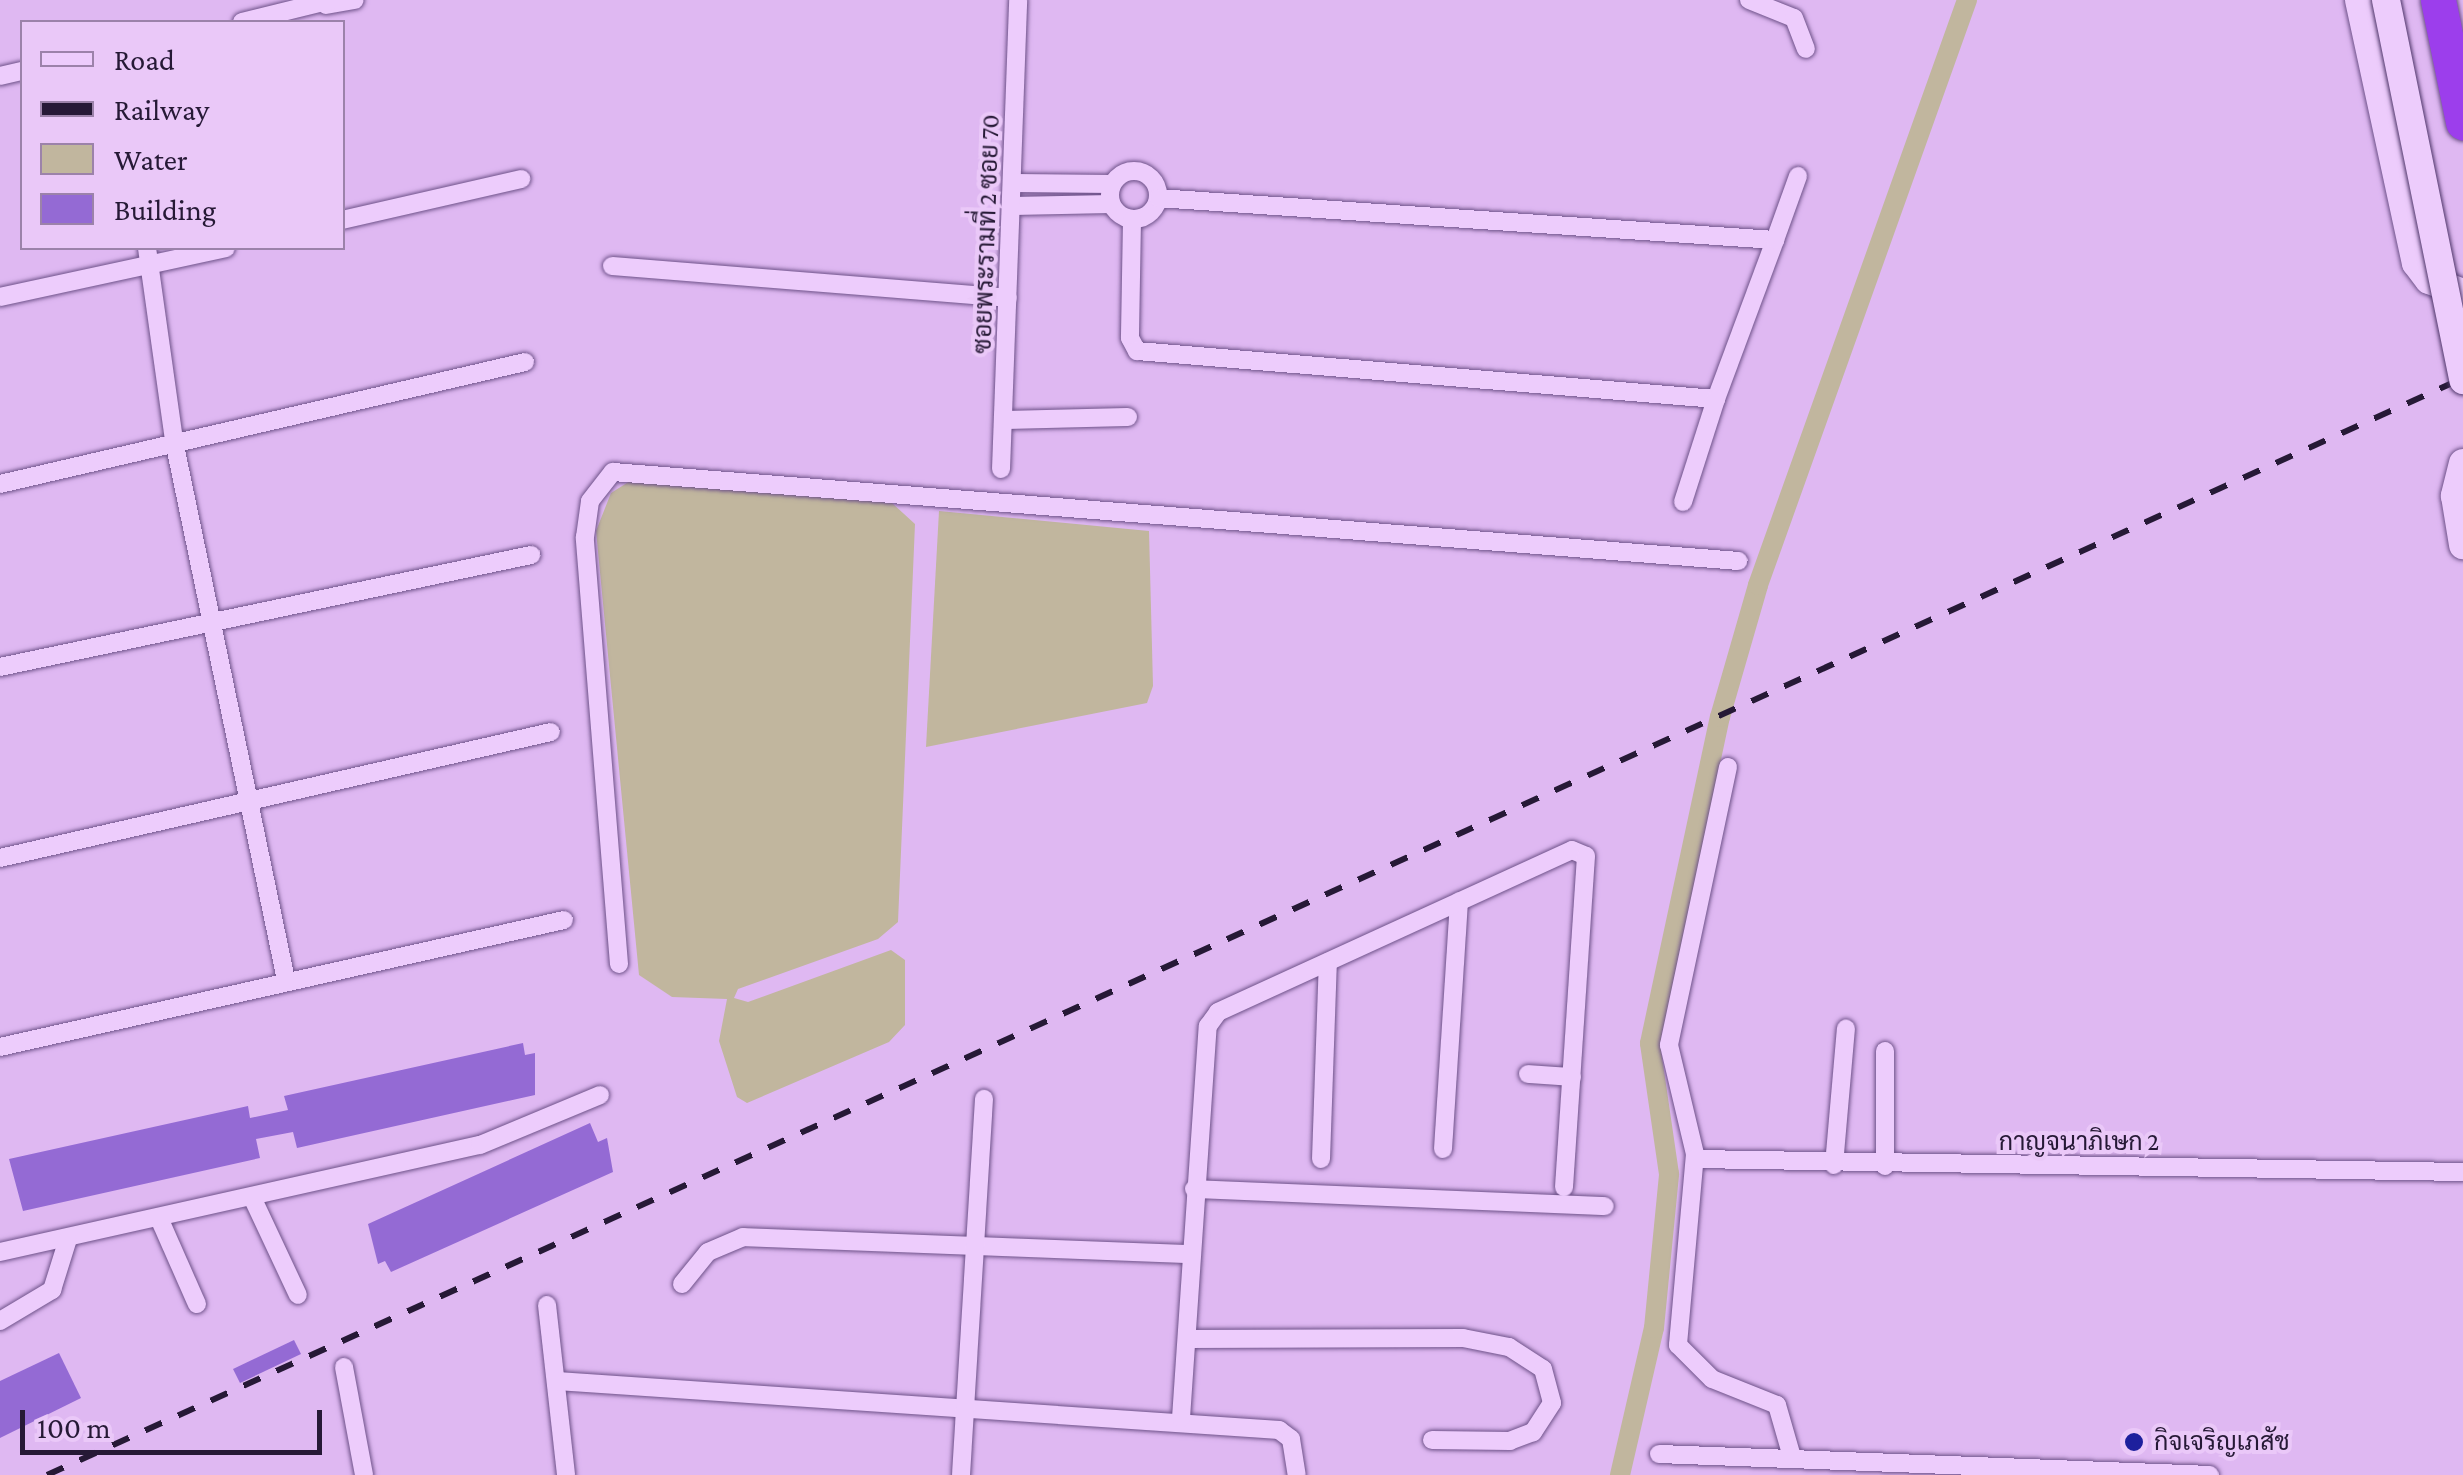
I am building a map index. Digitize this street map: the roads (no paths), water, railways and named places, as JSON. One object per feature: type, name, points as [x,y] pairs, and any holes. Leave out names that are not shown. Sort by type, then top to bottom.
[{"type":"highway","points":[[2438,0],[2463,122]]},
{"type":"main road","points":[[2359,0],[2416,263],[2429,280],[2463,293]]},
{"type":"main road","points":[[2386,0],[2463,380]]},
{"type":"main road","points":[[2463,463],[2455,496],[2463,545]]},
{"type":"street","points":[[251,20],[355,0]]},
{"type":"street","name":"ซอยพระรามที่ 2 ซอย 70","points":[[1001,469],[1015,183],[1018,0]]},
{"type":"street","points":[[1749,0],[1794,18],[1806,49]]},
{"type":"street","points":[[1015,183],[1112,184],[1137,171],[1155,183],[1158,198],[1152,212],[1132,220]]},
{"type":"street","points":[[1683,502],[1716,398],[1798,176]]},
{"type":"street","points":[[345,219],[521,179]]},
{"type":"street","points":[[1111,204],[1112,184]]},
{"type":"street","points":[[1158,198],[1775,240]]},
{"type":"street","points":[[1013,206],[1111,204],[1132,220]]},
{"type":"street","points":[[1132,220],[1130,338],[1137,350],[1716,398]]},
{"type":"street","points":[[0,297],[148,256],[206,250]]},
{"type":"street","points":[[148,256],[174,441],[286,980]]},
{"type":"street","points":[[612,266],[1008,298]]},
{"type":"street","points":[[0,484],[526,362]]},
{"type":"street","points":[[1005,420],[1128,417]]},
{"type":"street","points":[[619,964],[586,537],[590,501],[614,472],[1738,561]]},
{"type":"street","points":[[0,667],[532,555]]},
{"type":"street","points":[[0,858],[551,732]]},
{"type":"street","points":[[1728,767],[1669,1045],[1695,1160],[1678,1345],[1712,1379],[1778,1405],[1792,1458]]},
{"type":"street","points":[[1181,1418],[1208,1026],[1218,1012],[1572,850],[1586,856],[1564,1187]]},
{"type":"street","points":[[1443,1149],[1459,902]]},
{"type":"street","points":[[0,1047],[564,920]]},
{"type":"street","points":[[1321,1159],[1328,962]]},
{"type":"street","points":[[1834,1166],[1846,1029]]},
{"type":"street","points":[[1884,1051],[1885,1166]]},
{"type":"street","points":[[1528,1074],[1572,1077]]},
{"type":"street","points":[[0,1252],[480,1146],[600,1095]]},
{"type":"street","points":[[961,1475],[984,1099]]},
{"type":"street","name":"กาญจนาภิเษก 2","points":[[1695,1160],[1834,1166],[2463,1172]]},
{"type":"street","points":[[1194,1188],[1605,1206]]},
{"type":"street","points":[[252,1197],[298,1295]]},
{"type":"street","points":[[159,1218],[197,1304]]},
{"type":"street","points":[[682,1284],[708,1252],[743,1237],[974,1240],[1190,1254]]},
{"type":"street","points":[[0,1321],[52,1290],[68,1239]]},
{"type":"street","points":[[547,1305],[566,1475]]},
{"type":"street","points":[[1187,1339],[1463,1338],[1510,1346],[1543,1369],[1552,1403],[1533,1432],[1510,1441],[1432,1440]]},
{"type":"street","points":[[344,1367],[364,1475]]},
{"type":"street","points":[[557,1381],[1181,1418],[1288,1434],[1297,1475]]},
{"type":"street","points":[[1659,1454],[1792,1458],[1827,1468],[2210,1475]]},
{"type":"water","points":[[661,478],[892,503],[915,524],[898,922],[878,939],[738,989],[734,998],[748,1002],[891,950],[905,960],[905,1025],[889,1042],[747,1103],[737,1097],[719,1041],[727,999],[672,997],[639,975],[596,531],[611,493],[630,481]]},
{"type":"water","points":[[939,511],[1149,531],[1153,686],[1147,703],[926,747]]},
{"type":"waterway","points":[[1620,1475],[1654,1328],[1669,1174],[1650,1043],[1720,717],[1758,585],[1967,0]]},
{"type":"railway","points":[[47,1475],[2463,378]]},
{"type":"place","name":"กิจเจริญเภสัช","points":[[2134,1442]]}]
